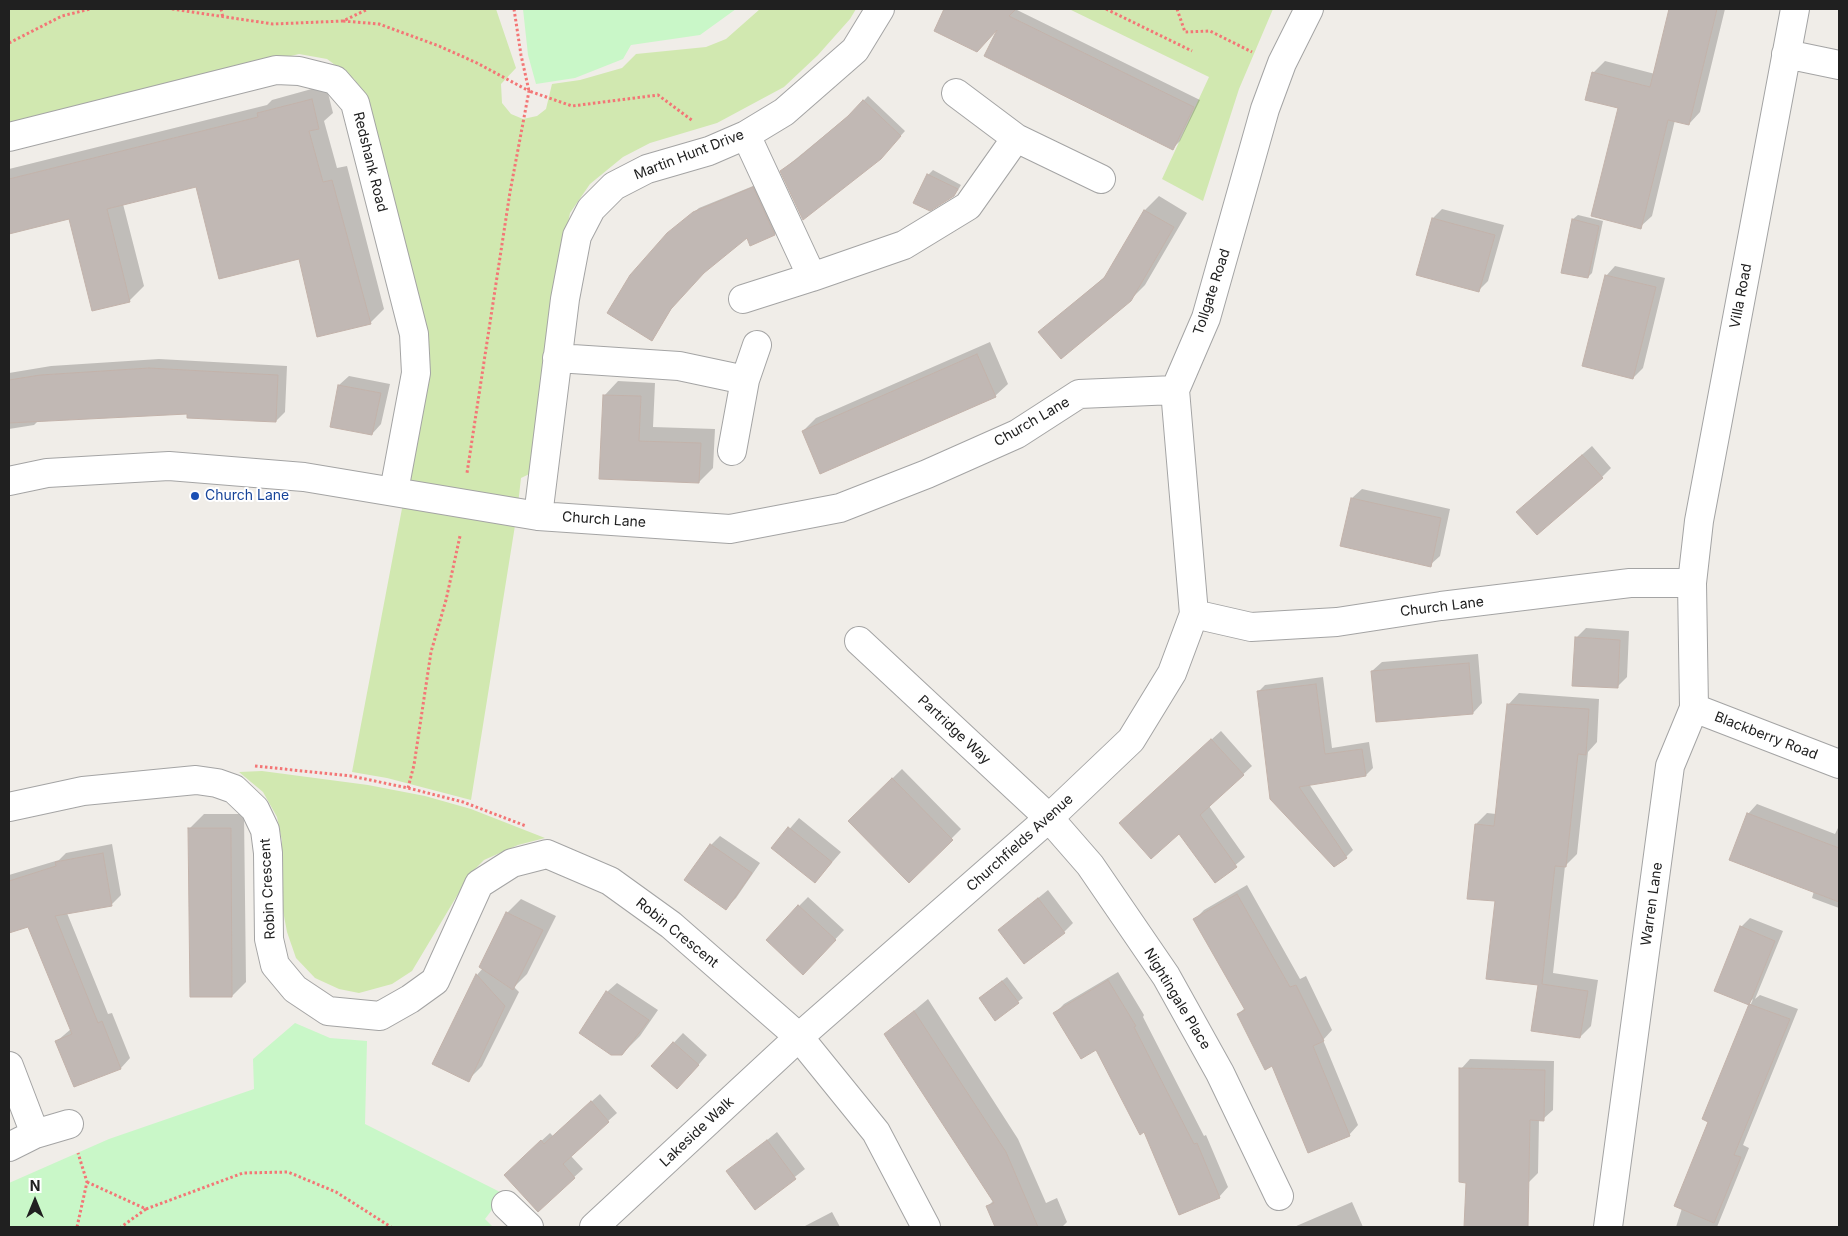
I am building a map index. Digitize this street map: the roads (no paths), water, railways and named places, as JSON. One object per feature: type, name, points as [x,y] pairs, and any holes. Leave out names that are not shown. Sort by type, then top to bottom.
[{"type":"street","name":"Martin Hunt Drive","points":[[538,516],[557,358],[577,236],[591,209],[614,186],[646,169],[709,151],[746,135],[784,112],[855,50],[880,9]]},
{"type":"street","name":"Tollgate Road","points":[[1194,614],[1175,390],[1206,318],[1265,109],[1282,63],[1309,9]]},
{"type":"street","name":"Villa Road","points":[[1692,584],[1700,521],[1795,9]]},
{"type":"street","points":[[1786,54],[1839,65]]},
{"type":"street","name":"Redshank Road","points":[[9,137],[276,70],[299,71],[335,80],[355,103],[414,334],[416,374],[394,491]]},
{"type":"street","points":[[956,93],[1016,138],[1101,179]]},
{"type":"street","points":[[746,135],[812,277]]},
{"type":"street","points":[[743,299],[904,245],[968,206],[1016,138]]},
{"type":"street","points":[[732,451],[745,380],[757,346]]},
{"type":"street","points":[[557,358],[679,366],[745,380]]},
{"type":"street","name":"Church Lane","points":[[9,482],[47,473],[169,466],[304,477],[538,516],[730,529],[840,508],[927,474],[1016,434],[1079,394],[1175,390]]},
{"type":"street","name":"Church Lane","points":[[1194,614],[1251,627],[1337,622],[1441,606],[1630,584],[1692,584]]},
{"type":"street","name":"Warren Lane","points":[[1608,1227],[1670,766],[1694,708],[1692,584]]},
{"type":"street","name":"Churchfields Avenue","points":[[799,1037],[1049,818],[1131,740],[1172,673],[1194,614]]},
{"type":"street","name":"Partridge Way","points":[[860,641],[1049,818]]},
{"type":"street","name":"Blackberry Road","points":[[1694,708],[1839,764]]},
{"type":"street","name":"Robin Crescent","points":[[9,807],[83,791],[196,780],[217,783],[234,789],[255,809],[265,830],[268,853],[269,939],[275,965],[295,989],[328,1011],[380,1016],[410,999],[435,981],[479,884],[512,863],[547,854],[610,881],[671,925],[799,1037],[876,1132],[926,1227]]},
{"type":"street","name":"Nightingale Place","points":[[1049,818],[1090,865],[1166,976],[1220,1073],[1279,1196]]},
{"type":"street","name":"Lakeside Walk","points":[[594,1227],[799,1037]]},
{"type":"street","points":[[9,1066],[35,1134]]},
{"type":"street","points":[[9,1148],[35,1134],[69,1124]]},
{"type":"street","points":[[506,1205],[529,1227]]},
{"type":"place","name":"Church Lane","points":[[195,496]]}]
